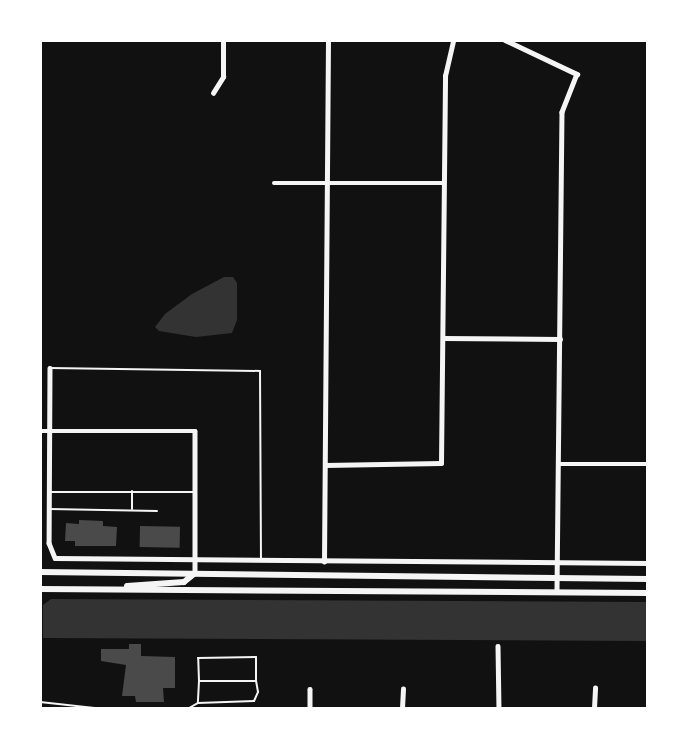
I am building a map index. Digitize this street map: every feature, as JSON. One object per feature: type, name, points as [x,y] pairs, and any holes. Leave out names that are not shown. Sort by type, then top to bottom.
[{"type":"main road","points":[[40,572],[648,579]]},
{"type":"main road","points":[[115,589],[144,582],[184,582],[195,573]]},
{"type":"main road","points":[[40,589],[648,593]]},
{"type":"street","points":[[213,93],[223,77],[223,40]]},
{"type":"street","points":[[324,562],[328,40]]},
{"type":"street","points":[[325,465],[441,463],[445,76],[453,40]]},
{"type":"street","points":[[505,40],[577,74],[562,112],[557,592]]},
{"type":"street","points":[[274,183],[444,183]]},
{"type":"street","points":[[443,338],[560,339]]},
{"type":"street","points":[[50,368],[50,550],[55,558],[648,563]]},
{"type":"street","points":[[40,431],[195,432],[195,573]]},
{"type":"street","points":[[558,464],[648,464]]},
{"type":"street","points":[[498,646],[499,708]]},
{"type":"street","points":[[594,708],[595,688]]},
{"type":"street","points":[[310,689],[310,708]]},
{"type":"street","points":[[402,708],[403,689]]},
{"type":"lane","points":[[50,368],[260,371],[261,561]]},
{"type":"lane","points":[[132,491],[132,510]]},
{"type":"lane","points":[[50,492],[195,492]]},
{"type":"lane","points":[[50,509],[157,510]]},
{"type":"lane","points":[[189,708],[198,703],[254,701],[258,692],[256,657],[198,658],[198,703]]},
{"type":"lane","points":[[199,681],[256,681]]},
{"type":"lane","points":[[40,702],[94,708]]},
{"type":"shaded area","points":[[224,277],[233,277],[237,283],[237,320],[232,333],[196,337],[159,331],[155,327],[165,314],[192,294]]},
{"type":"shaded area","points":[[51,599],[647,602],[647,641],[43,638],[43,605]]},
{"type":"building","points":[[79,520],[103,521],[103,526],[117,527],[116,546],[75,546],[75,541],[65,541],[66,523],[79,524]]},
{"type":"building","points":[[140,526],[180,527],[180,548],[140,547]]},
{"type":"building","points":[[129,644],[141,644],[141,656],[175,657],[175,688],[163,688],[164,702],[136,702],[135,696],[122,696],[126,665],[101,661],[101,649],[129,649]]}]
